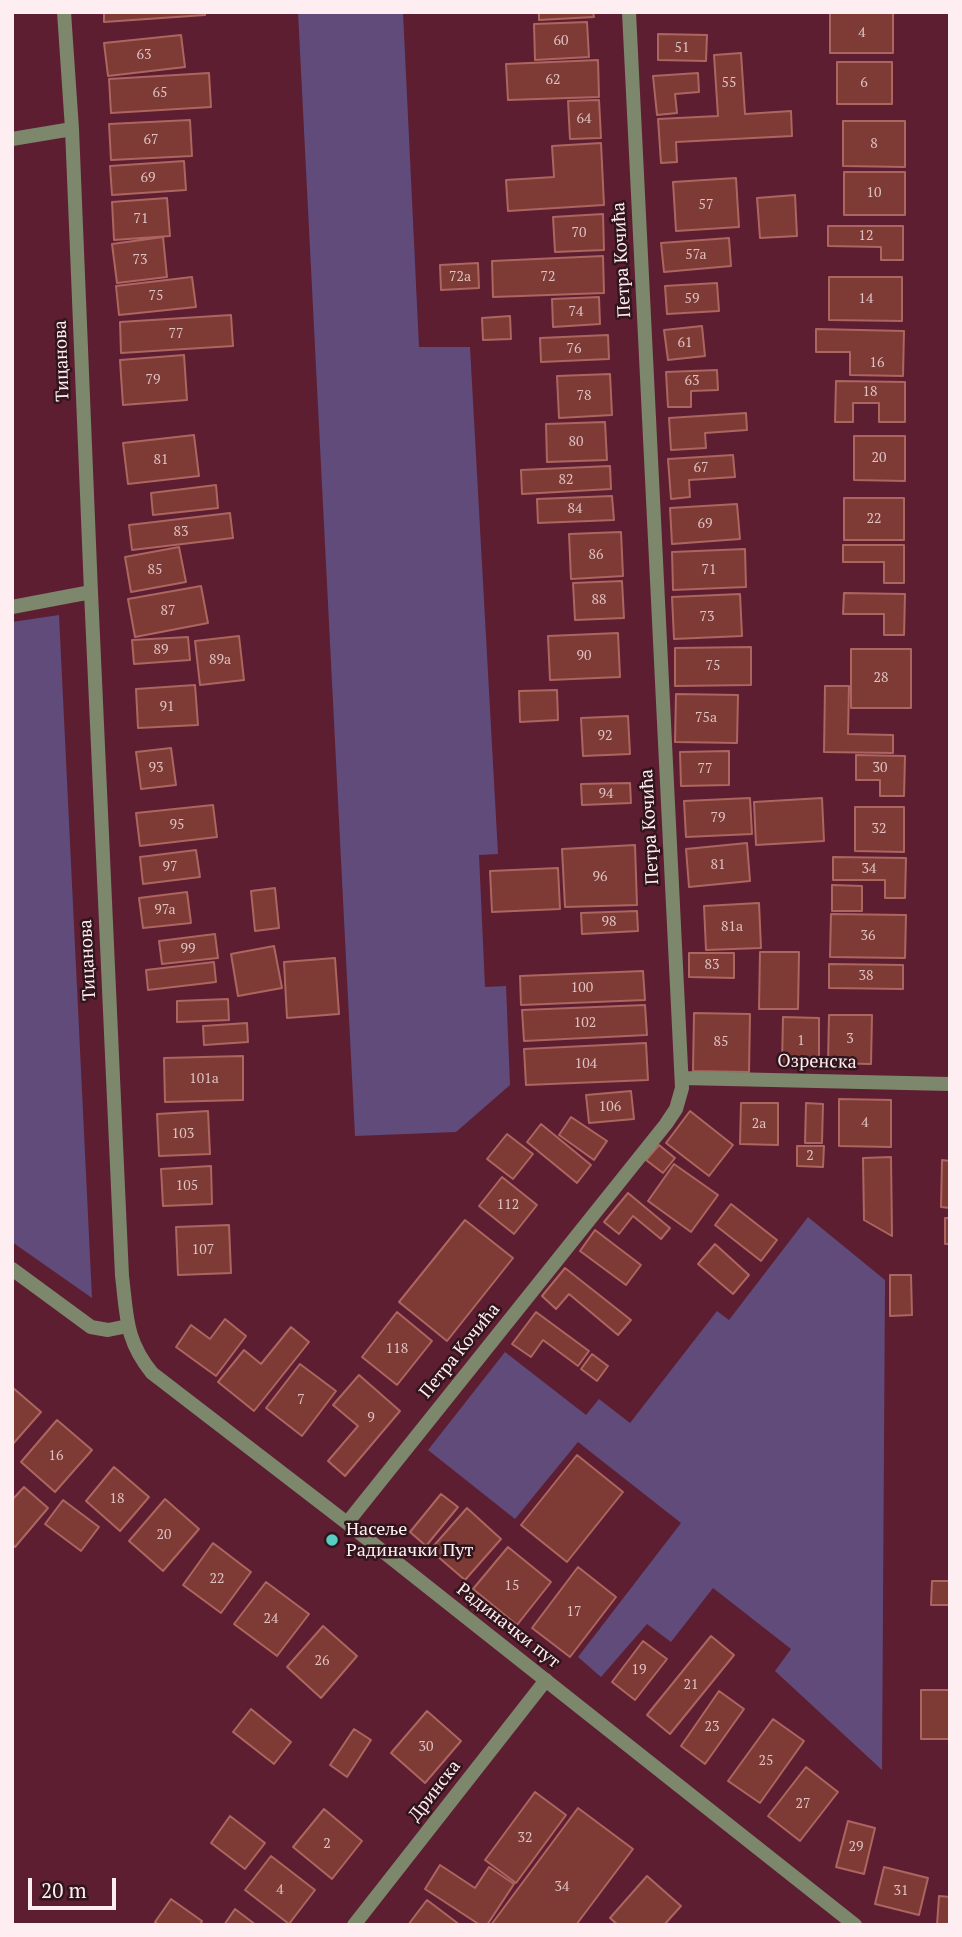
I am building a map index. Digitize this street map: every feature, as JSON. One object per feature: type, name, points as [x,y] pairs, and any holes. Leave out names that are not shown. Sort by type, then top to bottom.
[{"type":"street","name":"Тицанова","points":[[64,12],[72,129],[90,592],[122,1276],[128,1326]]},
{"type":"street","name":"Петра Кочића","points":[[347,1523],[666,1124],[676,1110],[683,1078],[629,12]]},
{"type":"street","points":[[12,139],[72,129]]},
{"type":"street","points":[[12,607],[90,592]]},
{"type":"street","name":"Озренска","points":[[683,1078],[950,1084]]},
{"type":"street","points":[[12,1269],[91,1327],[108,1330],[128,1326]]},
{"type":"street","name":"Радиначки пут","points":[[128,1326],[141,1360],[152,1373],[347,1523],[855,1925]]},
{"type":"street","name":"Дринска","points":[[354,1925],[546,1680]]},
{"type":"shaded area","points":[[298,12],[403,12],[419,347],[470,347],[498,854],[479,855],[485,987],[506,986],[510,1085],[456,1132],[355,1136]]},
{"type":"shaded area","points":[[59,615],[92,1298],[12,1242],[12,622]]},
{"type":"shaded area","points":[[808,1217],[885,1280],[882,1770],[775,1671],[791,1649],[713,1588],[671,1642],[647,1624],[601,1677],[578,1657],[681,1523],[578,1442],[515,1519],[428,1450],[505,1352],[586,1415],[599,1399],[630,1423],[717,1311],[729,1320]]},
{"type":"building","points":[[104,12],[205,12],[205,15],[104,22]]},
{"type":"building","points":[[539,12],[593,12],[594,17],[539,20]]},
{"type":"building","points":[[830,12],[893,12],[893,53],[830,53]]},
{"type":"building","points":[[587,22],[589,57],[535,60],[534,24]]},
{"type":"building","points":[[658,34],[707,35],[706,61],[658,60]]},
{"type":"building","points":[[181,35],[185,67],[108,76],[104,43]]},
{"type":"building","points":[[741,53],[745,114],[791,111],[792,136],[676,142],[677,162],[661,163],[658,119],[718,116],[714,55]]},
{"type":"building","points":[[598,60],[599,97],[508,100],[506,64]]},
{"type":"building","points":[[837,62],[892,62],[892,104],[837,104]]},
{"type":"building","points":[[209,73],[211,107],[111,113],[109,79]]},
{"type":"building","points":[[698,73],[699,92],[675,94],[677,113],[657,115],[653,76]]},
{"type":"building","points":[[599,100],[601,138],[570,139],[568,101]]},
{"type":"building","points":[[190,120],[192,156],[111,160],[109,124]]},
{"type":"building","points":[[843,121],[905,121],[905,167],[843,166]]},
{"type":"building","points":[[601,143],[604,205],[508,211],[506,180],[554,177],[552,146]]},
{"type":"building","points":[[184,161],[186,190],[112,195],[110,166]]},
{"type":"building","points":[[844,172],[905,172],[905,215],[844,215]]},
{"type":"building","points":[[736,178],[739,227],[676,231],[673,182]]},
{"type":"building","points":[[795,195],[797,236],[760,238],[757,198]]},
{"type":"building","points":[[167,198],[170,236],[114,240],[112,202]]},
{"type":"building","points":[[603,214],[604,250],[555,252],[553,217]]},
{"type":"building","points":[[828,226],[903,226],[903,260],[881,260],[881,247],[828,246]]},
{"type":"building","points":[[163,237],[167,277],[117,283],[112,244]]},
{"type":"building","points":[[729,238],[731,266],[664,272],[661,243]]},
{"type":"building","points":[[603,256],[604,293],[493,297],[492,261]]},
{"type":"building","points":[[478,263],[479,288],[441,290],[440,265]]},
{"type":"building","points":[[192,277],[196,307],[119,315],[116,286]]},
{"type":"building","points":[[829,277],[902,277],[902,321],[829,320]]},
{"type":"building","points":[[717,283],[719,311],[667,314],[665,286]]},
{"type":"building","points":[[599,297],[600,324],[553,327],[552,299]]},
{"type":"building","points":[[231,315],[233,346],[121,353],[120,322]]},
{"type":"building","points":[[510,316],[511,339],[483,340],[482,318]]},
{"type":"building","points":[[702,326],[705,356],[668,360],[664,330]]},
{"type":"building","points":[[816,329],[904,331],[903,376],[850,375],[850,352],[816,352]]},
{"type":"building","points":[[608,335],[609,359],[541,362],[540,338]]},
{"type":"building","points":[[184,355],[187,400],[123,405],[120,360]]},
{"type":"building","points":[[717,370],[718,390],[691,391],[691,407],[668,407],[666,372]]},
{"type":"building","points":[[610,374],[612,415],[559,418],[557,376]]},
{"type":"building","points":[[836,381],[905,382],[905,422],[879,422],[879,403],[853,403],[853,422],[835,422]]},
{"type":"building","points":[[746,413],[747,430],[705,433],[706,448],[671,450],[669,418]]},
{"type":"building","points":[[605,422],[607,460],[547,462],[546,424]]},
{"type":"building","points":[[194,435],[199,476],[128,484],[123,443]]},
{"type":"building","points":[[854,436],[905,436],[905,481],[854,480]]},
{"type":"building","points":[[733,455],[735,477],[689,480],[690,497],[671,499],[668,459]]},
{"type":"building","points":[[610,466],[611,489],[522,494],[521,470]]},
{"type":"building","points":[[216,485],[218,508],[153,515],[151,493]]},
{"type":"building","points":[[612,496],[614,520],[538,523],[537,499]]},
{"type":"building","points":[[844,498],[904,498],[904,540],[844,540]]},
{"type":"building","points":[[737,504],[740,539],[672,544],[670,508]]},
{"type":"building","points":[[230,513],[233,538],[132,550],[129,525]]},
{"type":"building","points":[[621,532],[623,576],[571,579],[569,534]]},
{"type":"building","points":[[843,545],[904,545],[904,583],[884,583],[884,562],[843,562]]},
{"type":"building","points":[[179,547],[186,582],[131,592],[125,557]]},
{"type":"building","points":[[745,549],[746,587],[673,590],[672,552]]},
{"type":"building","points":[[622,581],[624,618],[575,620],[573,583]]},
{"type":"building","points":[[201,586],[208,623],[135,637],[128,599]]},
{"type":"building","points":[[844,593],[905,594],[904,635],[884,635],[884,614],[843,614]]},
{"type":"building","points":[[740,594],[742,636],[674,639],[672,597]]},
{"type":"building","points":[[618,633],[620,677],[550,680],[548,636]]},
{"type":"building","points":[[239,636],[244,680],[200,685],[195,641]]},
{"type":"building","points":[[188,637],[190,660],[134,664],[132,640]]},
{"type":"building","points":[[751,647],[751,685],[675,686],[675,648]]},
{"type":"building","points":[[851,649],[911,649],[911,708],[851,708]]},
{"type":"building","points":[[195,685],[198,725],[138,728],[136,689]]},
{"type":"building","points":[[825,686],[849,686],[848,734],[893,735],[893,753],[824,752]]},
{"type":"building","points":[[557,690],[558,720],[520,722],[519,691]]},
{"type":"building","points":[[676,694],[738,695],[737,743],[675,742]]},
{"type":"building","points":[[628,716],[630,754],[583,756],[581,718]]},
{"type":"building","points":[[171,748],[176,785],[141,789],[136,752]]},
{"type":"building","points":[[729,751],[729,785],[681,786],[680,752]]},
{"type":"building","points":[[856,755],[905,756],[904,796],[880,796],[880,780],[856,780]]},
{"type":"building","points":[[630,783],[631,803],[582,805],[581,784]]},
{"type":"building","points":[[750,798],[752,834],[686,837],[684,801]]},
{"type":"building","points":[[822,798],[824,841],[756,845],[754,802]]},
{"type":"building","points":[[213,805],[217,837],[140,846],[136,813]]},
{"type":"building","points":[[855,807],[904,807],[904,852],[855,851]]},
{"type":"building","points":[[747,843],[750,881],[689,887],[686,849]]},
{"type":"building","points":[[635,845],[637,905],[565,907],[562,849]]},
{"type":"building","points":[[196,850],[200,877],[143,884],[140,857]]},
{"type":"building","points":[[833,857],[906,858],[905,898],[885,898],[885,880],[833,880]]},
{"type":"building","points":[[558,868],[560,909],[492,912],[490,871]]},
{"type":"building","points":[[832,885],[862,886],[862,911],[832,911]]},
{"type":"building","points":[[275,888],[279,928],[255,931],[251,891]]},
{"type":"building","points":[[187,892],[191,923],[143,928],[139,898]]},
{"type":"building","points":[[759,903],[761,948],[706,950],[704,906]]},
{"type":"building","points":[[637,911],[638,931],[582,934],[581,913]]},
{"type":"building","points":[[831,914],[906,915],[905,958],[830,957]]},
{"type":"building","points":[[215,934],[218,958],[162,964],[159,941]]},
{"type":"building","points":[[274,946],[282,988],[238,996],[231,954]]},
{"type":"building","points":[[760,952],[799,952],[798,1009],[759,1009]]},
{"type":"building","points":[[689,953],[734,953],[734,978],[689,977]]},
{"type":"building","points":[[335,958],[339,1014],[287,1018],[284,962]]},
{"type":"building","points":[[214,962],[216,982],[148,990],[146,970]]},
{"type":"building","points":[[829,964],[903,965],[903,989],[829,988]]},
{"type":"building","points":[[643,971],[645,1000],[521,1005],[520,976]]},
{"type":"building","points":[[228,999],[229,1020],[177,1022],[177,1001]]},
{"type":"building","points":[[645,1005],[647,1035],[524,1041],[522,1010]]},
{"type":"building","points":[[694,1013],[750,1014],[749,1072],[693,1071]]},
{"type":"building","points":[[829,1015],[872,1015],[871,1064],[828,1063]]},
{"type":"building","points":[[783,1017],[819,1018],[819,1065],[782,1064]]},
{"type":"building","points":[[247,1023],[248,1042],[204,1045],[203,1026]]},
{"type":"building","points":[[646,1043],[648,1080],[526,1085],[524,1049]]},
{"type":"building","points":[[243,1056],[243,1100],[165,1102],[164,1058]]},
{"type":"building","points":[[631,1091],[634,1119],[589,1123],[586,1095]]},
{"type":"building","points":[[839,1099],[891,1100],[891,1147],[839,1146]]},
{"type":"building","points":[[741,1103],[778,1103],[778,1145],[740,1144]]},
{"type":"building","points":[[806,1103],[823,1104],[822,1143],[805,1143]]},
{"type":"building","points":[[208,1111],[210,1154],[159,1156],[157,1114]]},
{"type":"building","points":[[690,1111],[733,1145],[709,1176],[666,1143]]},
{"type":"building","points":[[571,1117],[607,1141],[594,1160],[559,1135]]},
{"type":"building","points":[[541,1124],[591,1165],[577,1183],[527,1142]]},
{"type":"building","points":[[507,1134],[533,1154],[513,1179],[487,1159]]},
{"type":"building","points":[[659,1145],[675,1158],[663,1173],[646,1160]]},
{"type":"building","points":[[797,1146],[824,1146],[823,1167],[797,1166]]},
{"type":"building","points":[[891,1157],[892,1236],[864,1220],[863,1158]]},
{"type":"building","points":[[942,1160],[950,1161],[950,1208],[941,1207]]},
{"type":"building","points":[[674,1164],[718,1195],[691,1232],[648,1201]]},
{"type":"building","points":[[211,1166],[212,1204],[163,1206],[161,1169]]},
{"type":"building","points":[[502,1177],[537,1205],[514,1234],[479,1206]]},
{"type":"building","points":[[628,1193],[670,1228],[661,1239],[633,1216],[619,1234],[604,1222]]},
{"type":"building","points":[[731,1204],[777,1240],[761,1261],[715,1225]]},
{"type":"building","points":[[945,1218],[950,1218],[950,1244],[945,1244]]},
{"type":"building","points":[[465,1220],[513,1258],[447,1341],[399,1302]]},
{"type":"building","points":[[229,1225],[231,1273],[178,1275],[176,1227]]},
{"type":"building","points":[[595,1230],[641,1265],[626,1285],[580,1251]]},
{"type":"building","points":[[715,1244],[749,1275],[733,1294],[698,1264]]},
{"type":"building","points":[[565,1268],[631,1320],[618,1335],[569,1294],[556,1309],[542,1296]]},
{"type":"building","points":[[890,1275],[911,1275],[912,1315],[890,1316]]},
{"type":"building","points":[[397,1312],[432,1341],[397,1385],[362,1357]]},
{"type":"building","points":[[536,1312],[589,1351],[578,1366],[543,1340],[531,1357],[512,1344]]},
{"type":"building","points":[[225,1319],[246,1336],[216,1376],[176,1347],[191,1325],[210,1339]]},
{"type":"building","points":[[291,1327],[309,1342],[254,1411],[218,1382],[244,1350],[261,1364]]},
{"type":"building","points":[[592,1354],[608,1366],[597,1381],[581,1369]]},
{"type":"building","points":[[300,1364],[336,1391],[302,1436],[266,1408]]},
{"type":"building","points":[[359,1375],[400,1411],[345,1476],[328,1461],[358,1426],[333,1405]]},
{"type":"building","points":[[12,1387],[41,1412],[12,1445]]},
{"type":"building","points":[[57,1420],[92,1450],[55,1492],[21,1462]]},
{"type":"building","points":[[577,1455],[623,1492],[567,1562],[521,1525]]},
{"type":"building","points":[[114,1467],[149,1497],[120,1531],[86,1501]]},
{"type":"building","points":[[24,1487],[48,1508],[15,1547],[12,1544],[12,1500]]},
{"type":"building","points":[[441,1494],[458,1507],[426,1546],[410,1532]]},
{"type":"building","points":[[165,1499],[199,1529],[163,1571],[129,1541]]},
{"type":"building","points":[[63,1500],[99,1527],[81,1551],[45,1524]]},
{"type":"building","points":[[467,1508],[501,1539],[465,1580],[430,1550]]},
{"type":"building","points":[[213,1543],[251,1572],[221,1613],[183,1585]]},
{"type":"building","points":[[508,1547],[551,1582],[517,1625],[473,1589]]},
{"type":"building","points":[[578,1567],[616,1597],[570,1657],[532,1628]]},
{"type":"building","points":[[932,1581],[950,1581],[950,1605],[931,1605]]},
{"type":"building","points":[[266,1582],[309,1614],[277,1656],[234,1624]]},
{"type":"building","points":[[323,1626],[357,1656],[321,1698],[287,1667]]},
{"type":"building","points":[[711,1636],[734,1655],[670,1734],[647,1715]]},
{"type":"building","points":[[643,1641],[667,1659],[635,1700],[612,1682]]},
{"type":"building","points":[[921,1690],[950,1690],[950,1739],[921,1739]]},
{"type":"building","points":[[719,1691],[744,1709],[705,1764],[681,1746]]},
{"type":"building","points":[[251,1709],[291,1742],[274,1764],[233,1732]]},
{"type":"building","points":[[427,1711],[461,1741],[425,1783],[391,1753]]},
{"type":"building","points":[[773,1719],[804,1741],[760,1803],[728,1781]]},
{"type":"building","points":[[354,1729],[371,1740],[347,1777],[330,1765]]},
{"type":"building","points":[[806,1767],[838,1792],[800,1841],[768,1816]]},
{"type":"building","points":[[535,1792],[566,1815],[516,1883],[485,1860]]},
{"type":"building","points":[[578,1808],[633,1849],[576,1925],[491,1925]]},
{"type":"building","points":[[324,1809],[362,1841],[332,1879],[293,1847]]},
{"type":"building","points":[[230,1816],[265,1843],[245,1869],[211,1843]]},
{"type":"building","points":[[848,1821],[875,1828],[864,1874],[836,1867]]},
{"type":"building","points":[[271,1856],[315,1890],[289,1924],[245,1890]]},
{"type":"building","points":[[440,1865],[475,1888],[489,1867],[514,1884],[487,1925],[480,1925],[425,1889]]},
{"type":"building","points":[[884,1867],[928,1878],[919,1915],[875,1904]]},
{"type":"building","points":[[647,1876],[681,1906],[664,1925],[618,1925],[610,1918]]},
{"type":"building","points":[[939,1896],[950,1897],[950,1925],[937,1925]]},
{"type":"building","points":[[171,1899],[202,1921],[200,1925],[159,1925],[155,1922]]},
{"type":"building","points":[[427,1900],[460,1925],[408,1925]]},
{"type":"building","points":[[235,1909],[256,1925],[224,1925]]},
{"type":"place","name":"Насеље Радиначки Пут","points":[[332,1540]]}]
